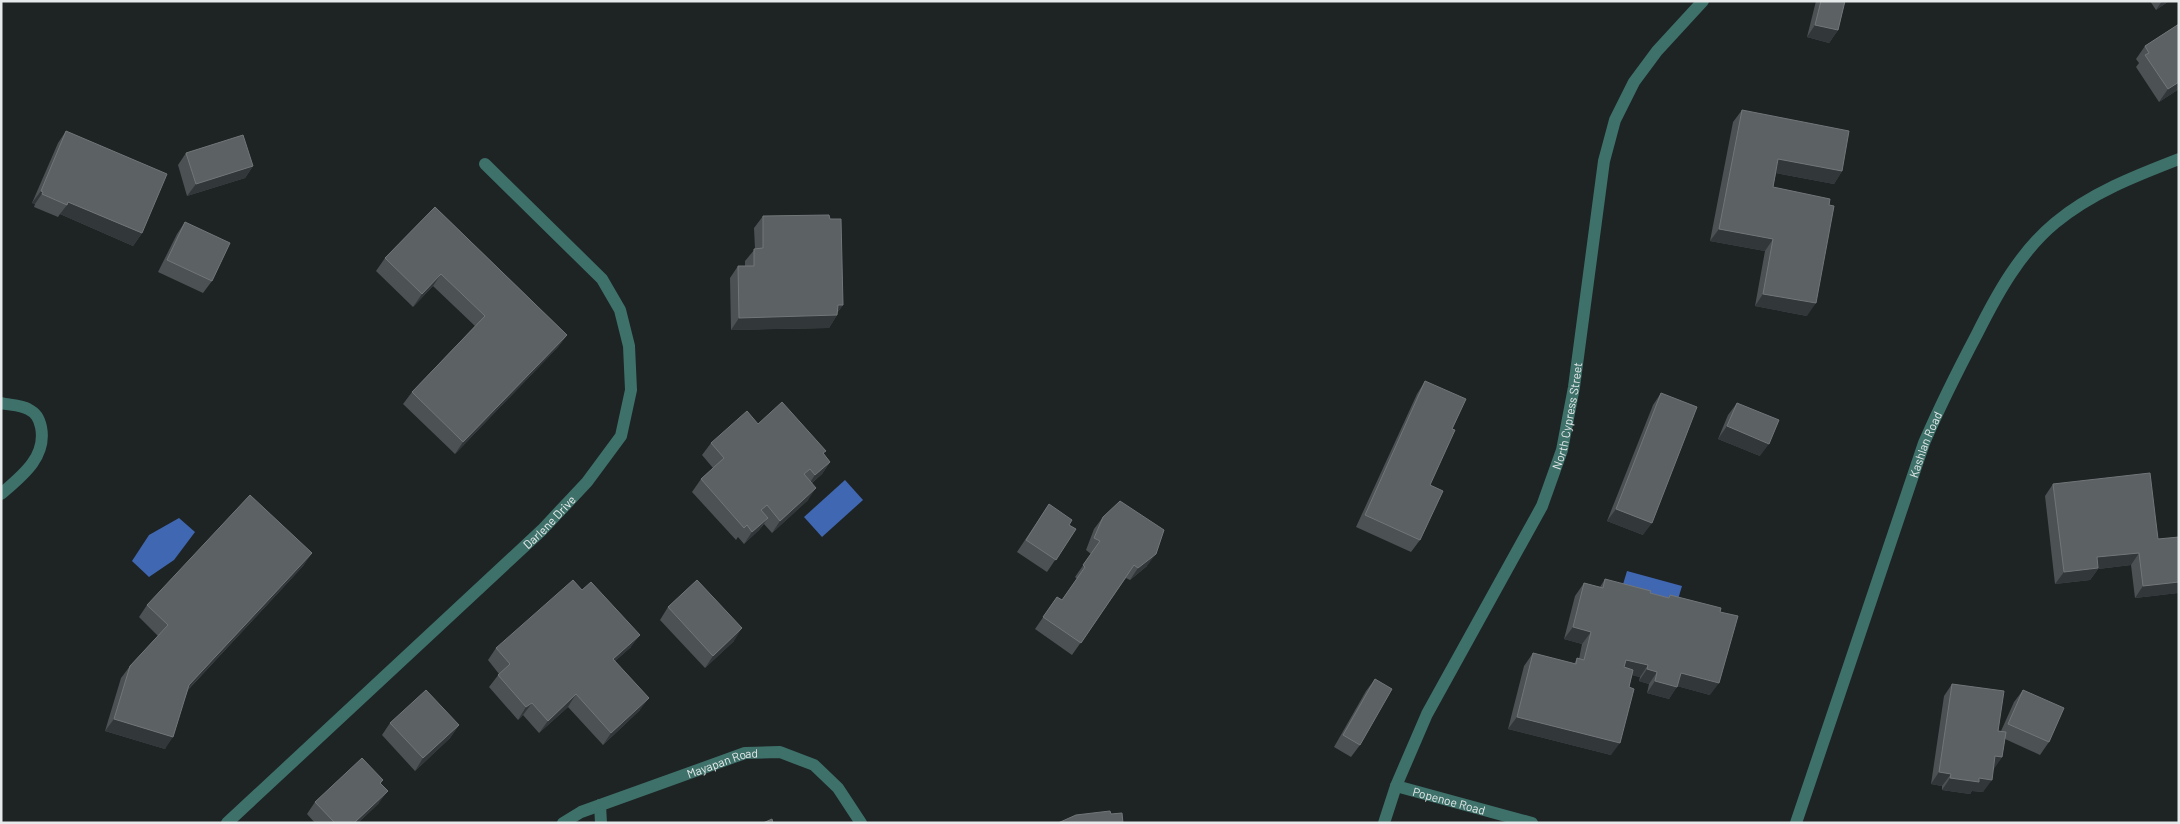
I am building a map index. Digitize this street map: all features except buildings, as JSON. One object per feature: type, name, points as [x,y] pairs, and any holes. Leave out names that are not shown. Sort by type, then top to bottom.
[{"type":"street","name":"North Cypress Street","points":[[1384,823],[1396,786],[1427,714],[1542,506],[1562,450],[1574,387],[1604,161],[1615,120],[1634,82],[1657,51],[1703,1]]},
{"type":"street","name":"Kashlan Road","points":[[1796,823],[1924,443],[1948,388],[1992,305],[2032,245],[2054,223],[2102,191],[2179,159]]},
{"type":"street","name":"Darlene Drive","points":[[227,823],[542,530],[587,482],[621,436],[631,390],[629,346],[620,310],[602,279],[485,164]]},
{"type":"street","points":[[1,403],[27,408],[38,417],[42,436],[37,457],[25,474],[1,494]]},
{"type":"street","name":"Mayapan Road","points":[[562,823],[580,812],[745,753],[780,752],[814,765],[838,788],[861,823]]},
{"type":"street","name":"Popenoe Road","points":[[1396,786],[1532,823]]},
{"type":"street","points":[[600,805],[601,823]]},
{"type":"water","points":[[845,480],[863,500],[822,537],[804,517]]},
{"type":"water","points":[[179,518],[195,532],[174,560],[149,577],[132,561],[149,535]]},
{"type":"water","points":[[1627,571],[1682,586],[1676,606],[1621,591]]}]
